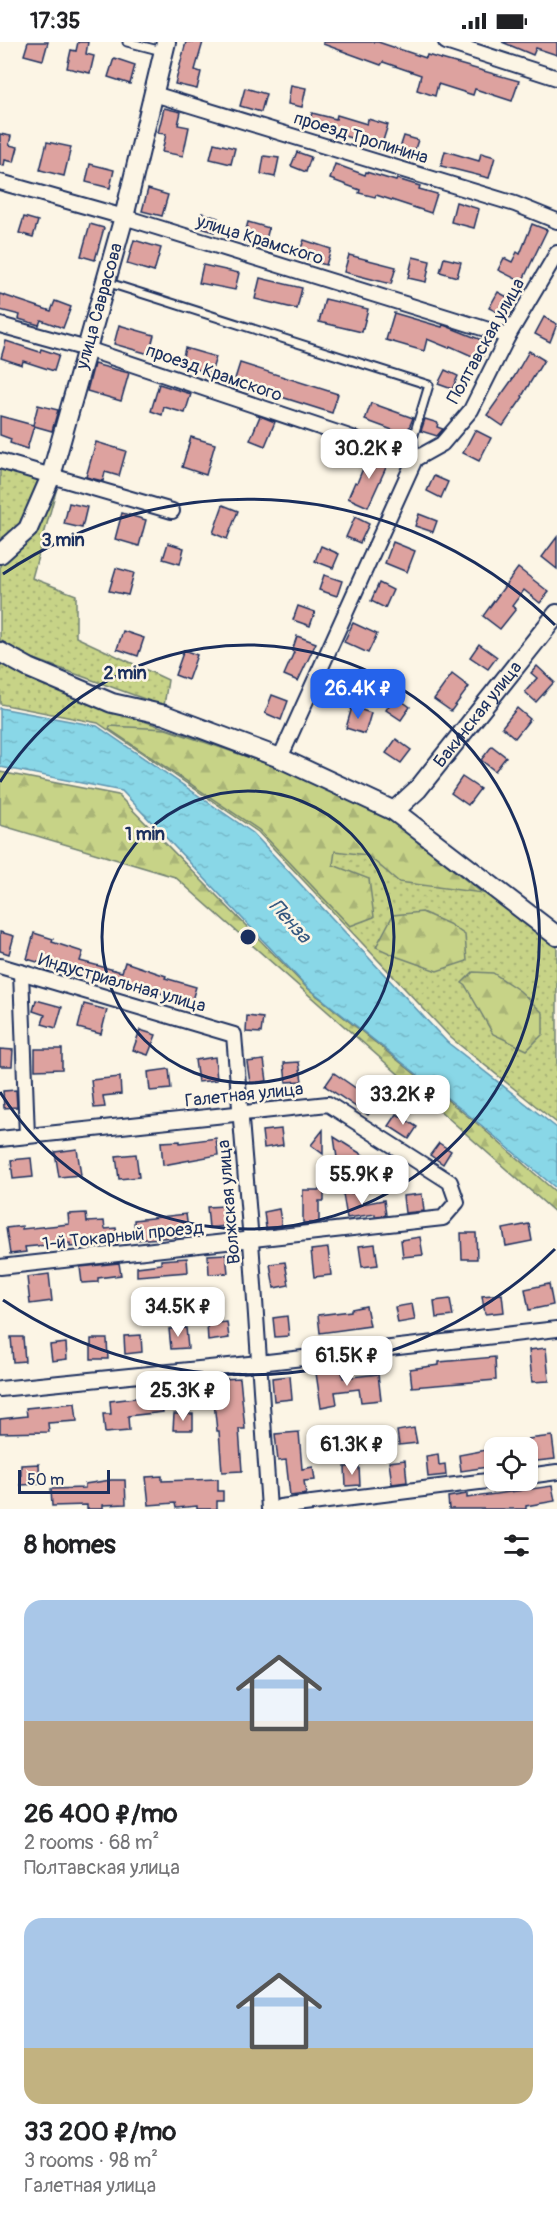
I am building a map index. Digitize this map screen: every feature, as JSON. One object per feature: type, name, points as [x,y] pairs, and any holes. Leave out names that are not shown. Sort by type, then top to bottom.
[{"type":"street","points":[[446,42],[557,78]]},
{"type":"street","name":"улица Саврасова","points":[[0,554],[28,529],[51,476],[124,217],[165,47]]},
{"type":"street","name":"проезд Тропинина","points":[[154,94],[515,204],[557,221]]},
{"type":"street","name":"улица Крамского","points":[[0,182],[124,217],[508,336]]},
{"type":"street","name":"Полтавская улица","points":[[415,459],[442,444],[471,410],[508,336],[557,253]]},
{"type":"street","name":"проезд Крамского","points":[[0,325],[87,349],[415,459]]},
{"type":"street","points":[[280,758],[415,459]]},
{"type":"street","points":[[0,461],[172,511]]},
{"type":"street","name":"Бакинская улица","points":[[394,811],[418,789],[557,615]]},
{"type":"street","points":[[0,652],[29,668],[112,703],[165,715],[280,758],[394,811],[557,936]]},
{"type":"street","name":"Индустриальная улица","points":[[0,966],[234,1035]]},
{"type":"street","points":[[21,972],[27,1136]]},
{"type":"street","name":"Волжская улица","points":[[234,1035],[269,1509]]},
{"type":"street","name":"Галетная улица","points":[[0,1139],[328,1104],[450,1182],[457,1202]]},
{"type":"street","name":"1-й Токарный проезд","points":[[0,1267],[443,1218],[457,1202]]},
{"type":"street","points":[[0,1389],[259,1363],[557,1329]]},
{"type":"street","points":[[538,1475],[557,1472]]},
{"type":"street","points":[[278,1509],[484,1481]]},
{"type":"lane","points":[[127,42],[165,47]]},
{"type":"lane","points":[[106,282],[429,386],[413,438],[415,459]]},
{"type":"green space","points":[[0,467],[40,478],[20,523],[0,543]]},
{"type":"green space","points":[[58,484],[32,578],[76,595],[76,637],[168,680],[164,706],[26,656],[0,640],[0,563],[32,533]]},
{"type":"green space","points":[[0,659],[77,699],[295,771],[408,829],[549,942],[557,944],[557,1123],[451,1038],[258,832],[98,723],[0,704]]},
{"type":"green space","points":[[110,726],[166,729],[295,773],[395,823],[482,893],[399,882],[367,855],[335,851],[333,865],[369,879],[374,917],[350,926],[259,830],[109,729]]},
{"type":"green space","points":[[0,772],[118,795],[306,987],[480,1126],[557,1193],[557,1214],[175,877],[0,825]]},
{"type":"green space","points":[[422,912],[449,924],[465,935],[467,961],[437,971],[376,947],[393,915]]},
{"type":"green space","points":[[473,972],[493,973],[520,991],[543,1013],[543,1034],[527,1050],[493,1034],[462,983]]},
{"type":"water","name":"Пенза","points":[[0,708],[97,726],[253,833],[447,1042],[557,1128],[557,1189],[481,1125],[307,987],[122,791],[0,767]]},
{"type":"building","points":[[28,42],[48,42],[43,60],[24,55]]},
{"type":"building","points":[[78,42],[88,42],[86,54],[94,56],[90,73],[67,68],[71,50],[76,51]]},
{"type":"building","points":[[186,42],[203,42],[195,70],[201,72],[197,89],[175,84]]},
{"type":"building","points":[[323,42],[378,42],[426,58],[427,55],[519,81],[512,101],[475,89],[473,95],[438,84],[435,96],[417,90],[421,75],[383,62],[381,65],[323,44]]},
{"type":"building","points":[[502,42],[557,42],[557,55],[536,48],[533,55]]},
{"type":"building","points":[[114,58],[135,65],[130,84],[108,77]]},
{"type":"building","points":[[291,85],[306,88],[302,107],[288,104]]},
{"type":"building","points":[[245,88],[266,94],[261,112],[240,106]]},
{"type":"building","points":[[164,108],[181,112],[178,125],[189,127],[183,156],[162,152],[166,134],[158,133]]},
{"type":"building","points":[[312,113],[336,119],[337,115],[367,124],[368,119],[388,125],[380,150],[361,144],[362,141],[308,126]]},
{"type":"building","points":[[0,134],[11,136],[9,145],[18,147],[14,162],[5,160],[4,166],[0,165]]},
{"type":"building","points":[[404,136],[418,140],[412,158],[398,154]]},
{"type":"building","points":[[47,142],[71,147],[64,176],[40,170]]},
{"type":"building","points":[[214,143],[235,148],[231,164],[210,159]]},
{"type":"building","points":[[445,151],[479,161],[481,153],[495,157],[489,178],[441,166]]},
{"type":"building","points":[[297,152],[311,157],[306,172],[291,166]]},
{"type":"building","points":[[264,156],[279,158],[275,177],[261,174]]},
{"type":"building","points":[[90,164],[114,170],[110,188],[86,182]]},
{"type":"building","points":[[335,164],[365,175],[366,172],[396,181],[397,179],[437,194],[431,213],[376,195],[375,197],[359,193],[360,190],[330,179]]},
{"type":"building","points":[[148,189],[168,195],[162,216],[142,211]]},
{"type":"building","points":[[456,202],[479,209],[474,228],[451,222]]},
{"type":"building","points":[[202,213],[218,218],[214,232],[198,227]]},
{"type":"building","points":[[24,217],[38,221],[33,237],[19,233]]},
{"type":"building","points":[[248,222],[269,228],[264,247],[243,241]]},
{"type":"building","points":[[90,224],[104,228],[95,260],[81,256]]},
{"type":"building","points":[[532,224],[547,230],[522,282],[498,270],[504,258],[512,262],[517,252],[520,254]]},
{"type":"building","points":[[134,240],[161,248],[154,272],[127,264]]},
{"type":"building","points":[[304,240],[331,249],[326,265],[298,257]]},
{"type":"building","points":[[349,255],[396,267],[391,284],[344,272]]},
{"type":"building","points":[[413,257],[430,261],[426,282],[408,278]]},
{"type":"building","points":[[444,258],[461,262],[457,277],[440,272]]},
{"type":"building","points":[[203,265],[239,273],[235,290],[199,283]]},
{"type":"building","points":[[260,278],[302,288],[297,309],[255,299]]},
{"type":"building","points":[[498,292],[513,300],[505,316],[489,308]]},
{"type":"building","points":[[0,294],[51,311],[55,301],[71,307],[63,328],[41,320],[39,325],[19,319],[20,315],[0,310]]},
{"type":"building","points":[[325,299],[368,309],[362,332],[319,322]]},
{"type":"building","points":[[394,313],[442,327],[443,325],[489,343],[481,360],[450,346],[449,348],[427,339],[424,351],[386,340]]},
{"type":"building","points":[[544,317],[557,324],[550,342],[535,334]]},
{"type":"building","points":[[119,325],[154,335],[149,354],[114,344]]},
{"type":"building","points":[[6,341],[40,352],[41,349],[59,355],[54,371],[23,361],[22,365],[1,358]]},
{"type":"building","points":[[185,348],[216,357],[211,373],[181,365]]},
{"type":"building","points":[[529,351],[544,360],[503,426],[487,415]]},
{"type":"building","points":[[240,363],[338,394],[332,413],[234,382]]},
{"type":"building","points":[[94,364],[129,373],[121,401],[87,391]]},
{"type":"building","points":[[445,370],[458,376],[452,389],[438,384]]},
{"type":"building","points":[[159,384],[191,394],[185,413],[164,407],[162,415],[151,411]]},
{"type":"building","points":[[371,403],[413,418],[406,435],[365,420]]},
{"type":"building","points":[[38,405],[58,410],[52,431],[34,426],[27,449],[10,443],[11,439],[0,435],[0,416],[33,425]]},
{"type":"building","points":[[260,416],[275,422],[265,446],[250,440]]},
{"type":"building","points":[[425,419],[438,423],[437,427],[443,429],[437,436],[421,431]]},
{"type":"building","points":[[475,430],[491,438],[479,461],[463,453]]},
{"type":"building","points":[[191,437],[215,444],[206,475],[182,467]]},
{"type":"building","points":[[96,442],[126,451],[119,476],[105,472],[103,481],[86,477]]},
{"type":"building","points":[[369,454],[389,461],[368,507],[348,498]]},
{"type":"building","points":[[434,476],[448,482],[441,498],[427,491]]},
{"type":"building","points":[[69,503],[87,507],[82,528],[64,524]]},
{"type":"building","points":[[223,505],[238,511],[227,539],[213,533]]},
{"type":"building","points":[[122,513],[146,520],[139,546],[115,539]]},
{"type":"building","points":[[419,514],[437,521],[433,532],[415,526]]},
{"type":"building","points":[[355,517],[369,524],[360,543],[346,537]]},
{"type":"building","points":[[557,537],[557,569],[542,557]]},
{"type":"building","points":[[393,542],[415,551],[407,572],[385,563]]},
{"type":"building","points":[[168,543],[184,548],[180,564],[163,559]]},
{"type":"building","points":[[321,546],[339,554],[333,568],[315,561]]},
{"type":"building","points":[[116,568],[134,573],[128,595],[109,591]]},
{"type":"building","points":[[518,568],[549,592],[540,603],[524,590],[512,606],[516,609],[500,629],[483,616]]},
{"type":"building","points":[[324,575],[342,581],[337,596],[319,590]]},
{"type":"building","points":[[379,583],[393,590],[385,608],[371,601]]},
{"type":"building","points":[[298,606],[315,612],[310,626],[293,620]]},
{"type":"building","points":[[353,623],[377,634],[368,653],[344,642]]},
{"type":"building","points":[[123,631],[144,638],[138,656],[117,649]]},
{"type":"building","points":[[297,636],[316,643],[298,681],[284,675],[294,652],[292,651]]},
{"type":"building","points":[[479,644],[497,657],[488,669],[470,657]]},
{"type":"building","points":[[184,650],[197,655],[188,680],[175,675]]},
{"type":"building","points":[[537,666],[554,682],[536,702],[525,692],[537,678],[531,673]]},
{"type":"building","points":[[338,673],[357,681],[351,695],[332,687]]},
{"type":"building","points":[[452,674],[469,687],[451,711],[434,699]]},
{"type":"building","points":[[272,695],[288,701],[281,720],[265,713]]},
{"type":"building","points":[[395,696],[410,707],[401,720],[386,710]]},
{"type":"building","points":[[352,707],[371,713],[365,734],[346,728]]},
{"type":"building","points":[[517,708],[530,719],[515,738],[502,727]]},
{"type":"building","points":[[396,739],[411,750],[401,763],[386,753]]},
{"type":"building","points":[[492,746],[506,757],[495,771],[481,760]]},
{"type":"building","points":[[462,777],[480,789],[468,805],[451,793]]},
{"type":"building","points":[[0,932],[14,936],[9,954],[0,951]]},
{"type":"building","points":[[34,933],[53,939],[52,942],[83,952],[80,961],[122,972],[125,962],[166,976],[165,978],[196,987],[190,1006],[173,1002],[174,997],[133,985],[133,987],[109,980],[108,983],[27,959]]},
{"type":"building","points":[[36,1000],[62,1007],[56,1028],[42,1024],[45,1015],[33,1011]]},
{"type":"building","points":[[84,1004],[107,1010],[101,1034],[78,1028]]},
{"type":"building","points":[[247,1016],[263,1018],[261,1033],[246,1032]]},
{"type":"building","points":[[140,1030],[156,1035],[148,1055],[133,1050]]},
{"type":"building","points":[[0,1049],[13,1050],[12,1066],[0,1066]]},
{"type":"building","points":[[35,1049],[62,1049],[62,1069],[35,1070]]},
{"type":"building","points":[[215,1057],[217,1080],[198,1082],[195,1060]]},
{"type":"building","points":[[264,1060],[267,1081],[250,1083],[247,1062]]},
{"type":"building","points":[[299,1062],[302,1081],[286,1082],[284,1063]]},
{"type":"building","points":[[169,1069],[171,1089],[150,1091],[148,1072]]},
{"type":"building","points":[[334,1073],[377,1103],[368,1115],[325,1086]]},
{"type":"building","points":[[120,1077],[121,1094],[103,1096],[105,1107],[94,1108],[91,1080]]},
{"type":"building","points":[[16,1090],[17,1107],[4,1108],[3,1091]]},
{"type":"building","points":[[397,1114],[417,1127],[409,1139],[389,1126]]},
{"type":"building","points":[[281,1129],[283,1145],[264,1148],[262,1131]]},
{"type":"building","points":[[323,1130],[323,1154],[311,1145]]},
{"type":"building","points":[[334,1137],[371,1160],[360,1179],[338,1165]]},
{"type":"building","points":[[216,1138],[218,1155],[163,1165],[161,1142],[180,1141],[180,1143]]},
{"type":"building","points":[[439,1143],[451,1151],[443,1164],[430,1155]]},
{"type":"building","points":[[77,1149],[81,1175],[59,1177],[55,1152]]},
{"type":"building","points":[[136,1154],[139,1177],[119,1179],[116,1156]]},
{"type":"building","points":[[31,1158],[33,1177],[13,1179],[11,1160]]},
{"type":"building","points":[[303,1190],[324,1190],[324,1201],[319,1201],[319,1223],[303,1223]]},
{"type":"building","points":[[360,1192],[362,1204],[384,1200],[386,1215],[375,1216],[375,1214],[347,1218],[343,1194]]},
{"type":"building","points":[[422,1194],[424,1211],[405,1213],[403,1196]]},
{"type":"building","points":[[224,1206],[226,1226],[209,1228],[207,1207]]},
{"type":"building","points":[[279,1209],[282,1227],[266,1228],[264,1212]]},
{"type":"building","points":[[86,1213],[87,1222],[104,1221],[105,1229],[116,1228],[118,1245],[94,1248],[93,1245],[70,1247],[70,1243],[25,1247],[26,1252],[10,1254],[6,1228],[22,1226],[22,1229],[69,1224],[68,1214]]},
{"type":"building","points":[[186,1214],[189,1236],[135,1240],[134,1220]]},
{"type":"building","points":[[529,1224],[532,1241],[506,1246],[503,1229]]},
{"type":"building","points":[[461,1233],[476,1233],[477,1259],[462,1259]]},
{"type":"building","points":[[420,1237],[423,1255],[403,1257],[401,1240]]},
{"type":"building","points":[[375,1244],[378,1265],[362,1267],[359,1246]]},
{"type":"building","points":[[328,1248],[331,1275],[314,1277],[311,1250]]},
{"type":"building","points":[[226,1254],[228,1273],[209,1274],[208,1255]]},
{"type":"building","points":[[187,1258],[188,1272],[137,1276],[137,1267],[161,1264],[161,1260]]},
{"type":"building","points":[[285,1262],[289,1285],[274,1288],[270,1264]]},
{"type":"building","points":[[119,1263],[121,1275],[98,1278],[98,1282],[82,1283],[80,1267]]},
{"type":"building","points":[[49,1274],[52,1301],[30,1304],[27,1277]]},
{"type":"building","points":[[549,1284],[553,1305],[529,1310],[525,1289]]},
{"type":"building","points":[[502,1294],[504,1312],[485,1314],[482,1296]]},
{"type":"building","points":[[450,1299],[453,1316],[436,1318],[434,1301]]},
{"type":"building","points":[[412,1304],[415,1320],[398,1323],[395,1307]]},
{"type":"building","points":[[366,1306],[370,1326],[320,1333],[318,1315],[351,1311],[351,1309]]},
{"type":"building","points":[[287,1316],[289,1336],[275,1337],[273,1318]]},
{"type":"building","points":[[227,1322],[229,1338],[208,1341],[207,1324]]},
{"type":"building","points":[[186,1328],[188,1348],[171,1349],[169,1329]]},
{"type":"building","points":[[141,1335],[142,1352],[125,1354],[124,1336]]},
{"type":"building","points":[[11,1337],[23,1337],[25,1361],[13,1362]]},
{"type":"building","points":[[91,1339],[107,1339],[108,1359],[91,1359]]},
{"type":"building","points":[[66,1343],[67,1359],[52,1361],[50,1345]]},
{"type":"building","points":[[546,1348],[549,1381],[532,1382],[529,1350]]},
{"type":"building","points":[[495,1357],[496,1380],[412,1387],[410,1369],[439,1365],[439,1362]]},
{"type":"building","points":[[342,1370],[343,1378],[378,1374],[381,1400],[361,1402],[359,1389],[335,1392],[337,1404],[321,1407],[316,1373]]},
{"type":"building","points":[[290,1376],[292,1399],[274,1401],[272,1378]]},
{"type":"building","points":[[240,1378],[245,1429],[239,1429],[242,1471],[222,1472],[214,1402],[205,1403],[204,1393],[224,1392],[223,1379]]},
{"type":"building","points":[[160,1395],[163,1412],[128,1416],[129,1431],[105,1433],[103,1414],[111,1414],[110,1401]]},
{"type":"building","points":[[75,1403],[77,1421],[48,1423],[49,1432],[0,1433],[0,1419],[27,1416],[26,1408]]},
{"type":"building","points":[[174,1414],[193,1414],[193,1430],[173,1430]]},
{"type":"building","points":[[414,1428],[417,1443],[399,1445],[397,1431]]},
{"type":"building","points":[[299,1432],[302,1469],[313,1467],[315,1480],[304,1481],[306,1494],[290,1496],[286,1460],[278,1461],[275,1434]]},
{"type":"building","points":[[552,1436],[555,1459],[538,1461],[538,1438]]},
{"type":"building","points":[[484,1450],[484,1468],[461,1471],[459,1455]]},
{"type":"building","points":[[438,1454],[439,1465],[445,1464],[446,1475],[428,1477],[426,1456]]},
{"type":"building","points":[[405,1460],[407,1482],[392,1484],[389,1462]]},
{"type":"building","points":[[39,1464],[40,1484],[21,1485],[21,1465]]},
{"type":"building","points":[[345,1467],[359,1467],[360,1485],[346,1486]]},
{"type":"building","points":[[162,1476],[162,1481],[218,1479],[218,1491],[223,1491],[223,1501],[217,1501],[217,1509],[197,1509],[197,1506],[176,1508],[175,1503],[149,1505],[146,1477]]},
{"type":"building","points":[[125,1480],[126,1504],[103,1505],[103,1509],[87,1509],[87,1505],[52,1506],[51,1489],[85,1488],[85,1484]]},
{"type":"building","points":[[552,1486],[555,1501],[526,1506],[526,1509],[449,1509],[448,1497],[467,1494],[467,1498],[517,1491],[538,1491],[538,1488]]}]
